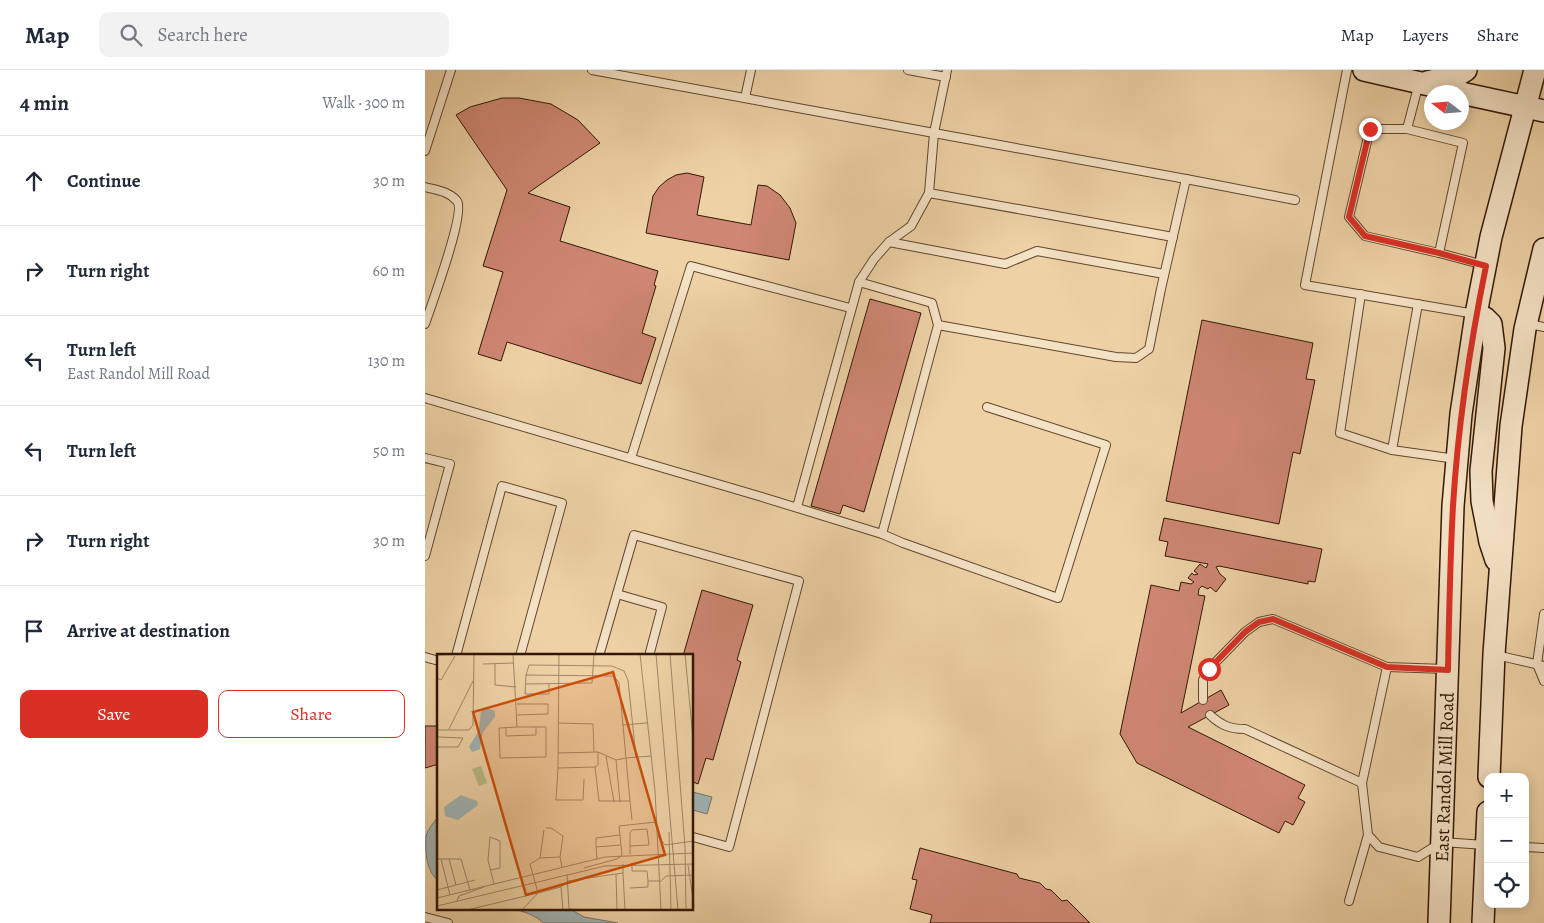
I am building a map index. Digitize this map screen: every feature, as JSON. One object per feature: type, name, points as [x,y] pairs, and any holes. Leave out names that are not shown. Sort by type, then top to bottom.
[{"type":"main road","points":[[1364,70],[1427,85]]},
{"type":"main road","points":[[1419,83],[1458,75],[1466,70]]},
{"type":"main road","name":"East Randol Mill Road","points":[[1439,923],[1453,506],[1461,414],[1476,314],[1491,237],[1535,109],[1535,70]]},
{"type":"main road","points":[[1469,95],[1535,109]]},
{"type":"main road","points":[[1489,773],[1494,654],[1511,426],[1535,325],[1544,249]]},
{"type":"main road","points":[[1476,314],[1485,318],[1491,324],[1494,348],[1481,471],[1482,501],[1490,542],[1500,569]]},
{"type":"main road","points":[[1483,923],[1486,863]]},
{"type":"lane","points":[[425,151],[451,70]]},
{"type":"lane","points":[[592,70],[1295,200]]},
{"type":"lane","points":[[745,98],[751,70]]},
{"type":"lane","points":[[797,507],[850,308],[859,282],[874,259],[889,242],[911,226],[929,192],[934,134],[946,73],[908,70]]},
{"type":"lane","points":[[1347,70],[1305,284],[1476,314]]},
{"type":"lane","points":[[1407,129],[1419,83]]},
{"type":"lane","points":[[1439,253],[1463,143],[1407,129],[1370,129],[1349,217],[1365,236],[1486,266]]},
{"type":"lane","points":[[938,325],[1116,357],[1136,358],[1149,349],[1186,179]]},
{"type":"lane","points":[[425,187],[447,193],[457,200],[459,206],[454,236],[425,324]]},
{"type":"lane","points":[[929,192],[1173,237]]},
{"type":"lane","points":[[889,242],[1005,264],[1037,252],[1164,274]]},
{"type":"lane","points":[[631,458],[691,266],[850,308]]},
{"type":"lane","points":[[859,282],[932,303],[938,325],[882,534]]},
{"type":"lane","points":[[1361,294],[1340,433],[1392,450],[1457,460]]},
{"type":"lane","points":[[1392,450],[1418,304]]},
{"type":"lane","points":[[425,398],[797,507],[882,534],[1058,598],[1106,445],[987,407]]},
{"type":"lane","points":[[425,458],[449,464],[425,556]]},
{"type":"lane","points":[[457,654],[502,486],[562,503],[521,654]]},
{"type":"lane","points":[[600,654],[634,535],[799,581],[729,847],[694,837]]},
{"type":"lane","points":[[617,594],[662,608],[650,654]]},
{"type":"lane","points":[[1544,614],[1541,665],[1544,681]]},
{"type":"lane","points":[[1203,700],[1203,680],[1209,669],[1245,632],[1259,622],[1273,619],[1387,667],[1448,670]]},
{"type":"lane","points":[[1494,654],[1541,665]]},
{"type":"lane","points":[[1349,902],[1368,835],[1362,783],[1387,667]]},
{"type":"lane","points":[[1210,715],[1220,724],[1232,729],[1245,729],[1362,783]]},
{"type":"lane","points":[[1368,835],[1379,847],[1418,857],[1442,842],[1484,845]]},
{"type":"lane","points":[[1529,847],[1544,848]]},
{"type":"lane","points":[[425,917],[448,923]]},
{"type":"shaded area","points":[[694,792],[712,797],[707,814],[694,810]]},
{"type":"shaded area","points":[[437,818],[437,879],[431,872],[426,854],[426,836]]},
{"type":"shaded area","points":[[517,910],[572,910],[584,917],[618,923],[543,923]]},
{"type":"building","points":[[502,98],[519,98],[551,104],[578,120],[600,143],[528,193],[570,207],[560,241],[658,271],[654,285],[656,286],[642,333],[656,338],[641,384],[507,342],[501,361],[478,354],[503,272],[483,266],[507,190],[456,115],[470,107]]},
{"type":"building","points":[[687,173],[704,177],[697,215],[751,225],[758,185],[767,186],[780,195],[790,208],[796,223],[789,260],[646,233],[653,196],[659,187],[676,175]]},
{"type":"building","points":[[870,299],[921,313],[864,512],[843,505],[840,514],[811,506]]},
{"type":"building","points":[[1202,320],[1313,343],[1306,379],[1315,380],[1300,454],[1293,452],[1279,524],[1166,501]]},
{"type":"building","points":[[1164,518],[1322,549],[1315,582],[1308,581],[1308,584],[1219,566],[1216,567],[1226,579],[1216,592],[1210,587],[1208,589],[1202,586],[1199,589],[1198,595],[1205,596],[1181,713],[1221,690],[1229,705],[1188,727],[1305,785],[1298,798],[1305,802],[1293,825],[1285,821],[1279,833],[1137,763],[1120,734],[1151,585],[1179,591],[1181,582],[1191,584],[1194,582],[1188,578],[1192,573],[1194,575],[1198,574],[1194,571],[1200,564],[1206,568],[1208,564],[1165,556],[1168,542],[1159,540]]},
{"type":"building","points":[[702,590],[753,605],[737,660],[741,662],[713,760],[706,758],[698,784],[694,782],[694,654],[684,654]]},
{"type":"building","points":[[425,726],[437,726],[437,765],[425,768]]},
{"type":"building","points":[[920,848],[1017,874],[1019,878],[1040,883],[1046,889],[1051,890],[1062,901],[1067,900],[1090,923],[930,923],[932,915],[910,909],[917,880],[912,879]]},
{"type":"route","points":[[1209,669],[1245,632],[1259,622],[1273,619],[1387,667],[1448,670],[1453,506],[1461,414],[1475,320],[1486,266],[1365,236],[1349,217],[1370,129]]}]
